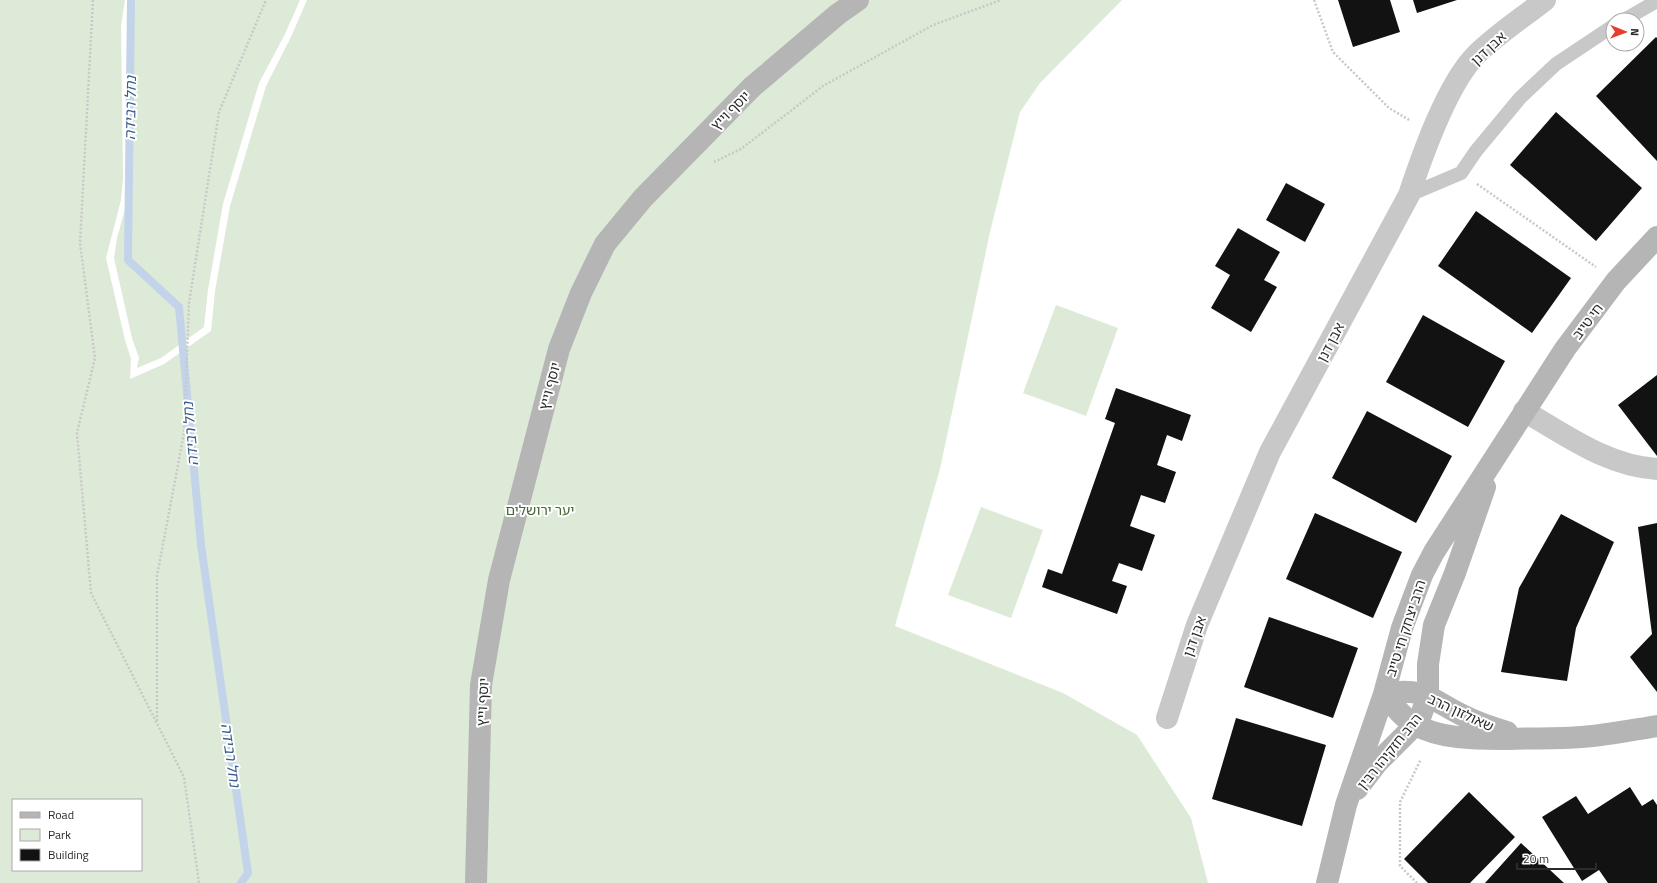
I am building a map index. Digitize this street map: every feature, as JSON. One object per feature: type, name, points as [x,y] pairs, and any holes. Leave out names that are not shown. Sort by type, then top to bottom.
[{"type":"street","name":"יוסף וייץ","points":[[476,883],[481,685],[499,580],[559,349],[581,293],[605,244],[642,198],[752,87],[838,14],[858,0]]},
{"type":"street","name":"אבן דנן","points":[[1167,718],[1197,625],[1270,452],[1409,195],[1432,134],[1453,88],[1475,56],[1545,0]]},
{"type":"street","name":"חי טייב","points":[[1524,411],[1565,349],[1616,281],[1657,237]]},
{"type":"street","name":"הרב יצחק חי טייב","points":[[1384,694],[1402,628],[1422,576],[1450,524],[1494,461],[1524,411]]},
{"type":"street","points":[[1524,411],[1593,452],[1642,468],[1657,469]]},
{"type":"street","name":"הרב יצחק חי טייב","points":[[1428,695],[1428,664],[1434,625],[1455,574],[1494,461]]},
{"type":"street","name":"שאולזון הרב","points":[[1384,694],[1407,692],[1428,695],[1450,709],[1491,728],[1517,735],[1544,738]]},
{"type":"street","name":"שאולזון הרב","points":[[1384,694],[1397,710],[1415,725],[1454,736],[1496,739],[1582,737],[1657,726]]},
{"type":"street","name":"הרב חזקיהו רבין","points":[[1327,883],[1346,805],[1384,694]]},
{"type":"street","name":"הרב חזקיהו רבין","points":[[1346,805],[1377,763],[1415,725],[1428,695]]},
{"type":"lane","points":[[1638,12],[1657,1]]},
{"type":"lane","points":[[1409,195],[1461,172],[1476,151],[1520,98],[1556,64],[1605,31]]},
{"type":"path","points":[[93,0],[80,243],[95,358],[77,433],[91,593],[184,777],[198,883]]},
{"type":"path","points":[[157,723],[157,576],[184,433],[190,303],[219,112],[266,0]]},
{"type":"path","points":[[712,163],[740,149],[823,86],[933,25],[1001,0]]},
{"type":"path","points":[[1314,0],[1333,52],[1389,108],[1432,134]]},
{"type":"path","points":[[1461,172],[1616,281]]},
{"type":"path","points":[[1417,883],[1400,866],[1400,802],[1421,759]]},
{"type":"green space","name":"יער ירושלים","points":[[0,0],[125,0],[121,26],[123,178],[121,200],[106,258],[125,340],[131,359],[130,379],[164,364],[211,331],[215,291],[230,206],[266,86],[291,37],[307,0],[1122,0],[1040,83],[1020,112],[990,232],[940,469],[895,626],[1063,693],[1137,735],[1191,818],[1208,883],[0,883]]},
{"type":"green space","points":[[132,0],[300,0],[285,34],[259,83],[223,204],[208,290],[204,327],[161,358],[137,368],[139,358],[132,338],[114,258],[117,238],[127,202],[130,179],[128,26]]},
{"type":"green space","points":[[1056,305],[1118,328],[1086,416],[1023,393]]},
{"type":"green space","points":[[981,507],[1043,530],[1011,618],[948,595]]},
{"type":"building","points":[[1338,0],[1390,0],[1400,32],[1353,47]]},
{"type":"building","points":[[1413,0],[1457,0],[1417,13]]},
{"type":"building","points":[[1656,37],[1657,38],[1657,161],[1596,96],[1641,52],[1645,52],[1645,48]]},
{"type":"building","points":[[1556,112],[1642,188],[1596,241],[1510,165]]},
{"type":"building","points":[[1286,183],[1325,204],[1305,242],[1266,220]]},
{"type":"building","points":[[1476,211],[1571,278],[1532,333],[1438,266]]},
{"type":"building","points":[[1238,228],[1280,252],[1264,280],[1277,287],[1251,332],[1211,308],[1230,275],[1215,266]]},
{"type":"building","points":[[1423,315],[1505,361],[1468,427],[1386,382]]},
{"type":"building","points":[[1657,375],[1657,456],[1618,405]]},
{"type":"building","points":[[1116,388],[1191,415],[1182,441],[1167,435],[1157,465],[1176,472],[1165,503],[1141,495],[1130,526],[1155,535],[1142,571],[1119,563],[1112,581],[1127,586],[1117,614],[1042,587],[1048,569],[1062,574],[1115,423],[1105,419]]},
{"type":"building","points":[[1367,411],[1452,456],[1416,523],[1332,478]]},
{"type":"building","points":[[1315,513],[1402,552],[1373,618],[1286,579]]},
{"type":"building","points":[[1561,514],[1614,542],[1576,628],[1567,681],[1501,672],[1519,588]]},
{"type":"building","points":[[1657,523],[1657,692],[1630,657],[1652,634],[1638,527]]},
{"type":"building","points":[[1269,617],[1358,648],[1333,718],[1244,687]]},
{"type":"building","points":[[1236,718],[1326,745],[1302,826],[1212,799]]},
{"type":"building","points":[[1630,787],[1642,806],[1653,799],[1657,805],[1657,883],[1608,883],[1599,870],[1582,881],[1542,817],[1576,796],[1588,814]]},
{"type":"building","points":[[1469,792],[1515,837],[1470,883],[1428,883],[1404,859]]},
{"type":"building","points":[[1521,843],[1564,883],[1485,883]]},
{"type":"waterway","name":"נחל רבידה","points":[[131,0],[128,260],[179,307],[201,545],[248,873],[241,883]]}]
